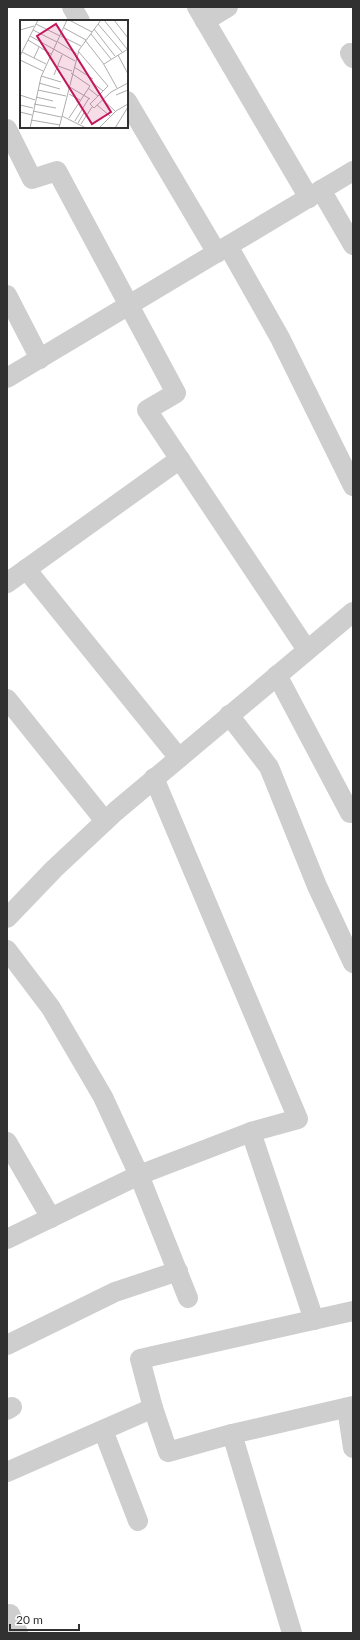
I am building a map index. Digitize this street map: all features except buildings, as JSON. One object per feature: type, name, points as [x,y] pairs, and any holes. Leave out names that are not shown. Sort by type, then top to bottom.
[{"type":"street","points":[[72,7],[79,20]]},
{"type":"street","points":[[228,7],[201,14],[315,194],[353,245]]},
{"type":"street","points":[[128,103],[280,338],[353,486]]},
{"type":"street","points":[[7,129],[32,180],[57,171],[176,393],[147,410],[307,650]]},
{"type":"street","points":[[7,378],[353,171]]},
{"type":"street","points":[[7,295],[40,359]]},
{"type":"street","points":[[7,583],[180,459]]},
{"type":"street","points":[[26,569],[179,758]]},
{"type":"street","points":[[7,918],[54,869],[105,821],[154,778],[353,612]]},
{"type":"street","points":[[277,675],[350,813]]},
{"type":"street","points":[[7,699],[105,821]]},
{"type":"street","points":[[229,715],[269,768],[317,886],[353,963]]},
{"type":"street","points":[[7,1239],[139,1175],[251,1132],[298,1119],[154,778]]},
{"type":"street","points":[[7,950],[51,1008],[103,1097],[139,1175],[188,1298]]},
{"type":"street","points":[[251,1132],[314,1320]]},
{"type":"street","points":[[7,1142],[51,1218]]},
{"type":"street","points":[[7,1345],[115,1292],[178,1271]]},
{"type":"street","points":[[353,1311],[140,1359],[153,1408],[168,1452],[232,1434],[350,1407],[353,1448]]},
{"type":"street","points":[[7,1472],[153,1408]]},
{"type":"street","points":[[103,1430],[138,1520]]},
{"type":"street","points":[[232,1434],[292,1633]]},
{"type":"street","points":[[10,1614],[18,1633]]}]
